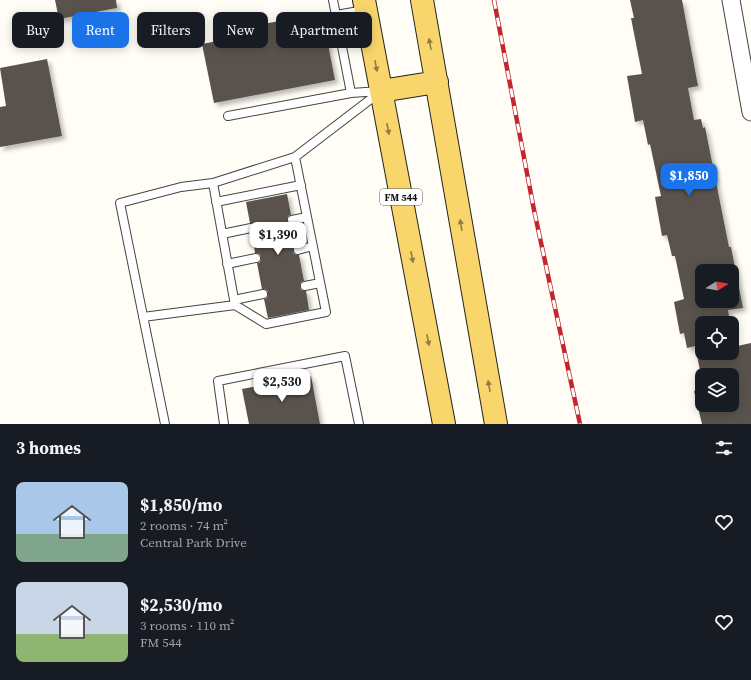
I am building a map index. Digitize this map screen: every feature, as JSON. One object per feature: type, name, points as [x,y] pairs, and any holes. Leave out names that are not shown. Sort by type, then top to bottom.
[{"type":"main road","points":[[422,0],[496,424]]},
{"type":"main road","name":"FM 544","points":[[365,5],[444,424]]},
{"type":"main road","points":[[381,91],[437,82]]},
{"type":"street","points":[[731,0],[751,112]]},
{"type":"lane","points":[[333,0],[335,12]]},
{"type":"lane","points":[[345,12],[365,5]]},
{"type":"lane","points":[[342,48],[351,93]]},
{"type":"lane","points":[[228,116],[351,93],[381,91]]},
{"type":"lane","points":[[165,424],[120,203],[181,187],[213,183],[295,157],[381,91]]},
{"type":"lane","points":[[213,183],[234,302],[266,324],[326,312],[295,157]]},
{"type":"lane","points":[[216,202],[301,185]]},
{"type":"lane","points":[[292,220],[307,217]]},
{"type":"lane","points":[[222,234],[251,228]]},
{"type":"lane","points":[[298,250],[313,246]]},
{"type":"lane","points":[[227,264],[256,258]]},
{"type":"lane","points":[[305,286],[320,283]]},
{"type":"lane","points":[[143,317],[234,302],[263,294]]},
{"type":"lane","points":[[224,424],[218,381],[345,356],[359,424]]},
{"type":"building","points":[[55,0],[116,0],[117,8],[96,12],[72,12],[72,17],[64,18],[64,12],[58,12]]},
{"type":"building","points":[[630,0],[682,0],[698,86],[688,88],[694,120],[701,119],[703,128],[705,127],[729,247],[731,247],[734,264],[695,264],[695,308],[739,308],[739,288],[743,308],[728,310],[729,316],[695,316],[695,346],[687,348],[684,333],[680,334],[674,302],[684,299],[675,256],[672,256],[667,235],[662,236],[655,197],[661,196],[650,144],[648,145],[643,120],[635,122],[627,76],[642,74],[631,18],[634,18]]},
{"type":"building","points":[[276,22],[276,48],[329,48],[335,80],[214,103],[203,48],[205,48],[205,43],[213,42],[213,48],[268,48],[268,23]]},
{"type":"building","points":[[47,59],[62,136],[0,147],[0,107],[6,106],[0,68]]},
{"type":"building","points":[[287,194],[291,215],[288,216],[287,221],[288,224],[293,225],[297,245],[294,246],[293,251],[294,254],[299,255],[304,281],[301,282],[300,287],[301,290],[306,291],[309,310],[268,318],[264,299],[267,298],[268,293],[267,290],[262,289],[257,263],[260,262],[261,257],[260,254],[255,253],[252,233],[255,232],[256,227],[255,224],[250,223],[246,202]]},
{"type":"building","points":[[751,343],[751,424],[702,424],[699,412],[739,412],[739,368],[700,368],[698,360],[739,360],[739,346]]},
{"type":"building","points":[[311,376],[320,424],[249,424],[242,389]]},
{"type":"railway","points":[[494,0],[534,210],[580,424]]}]
